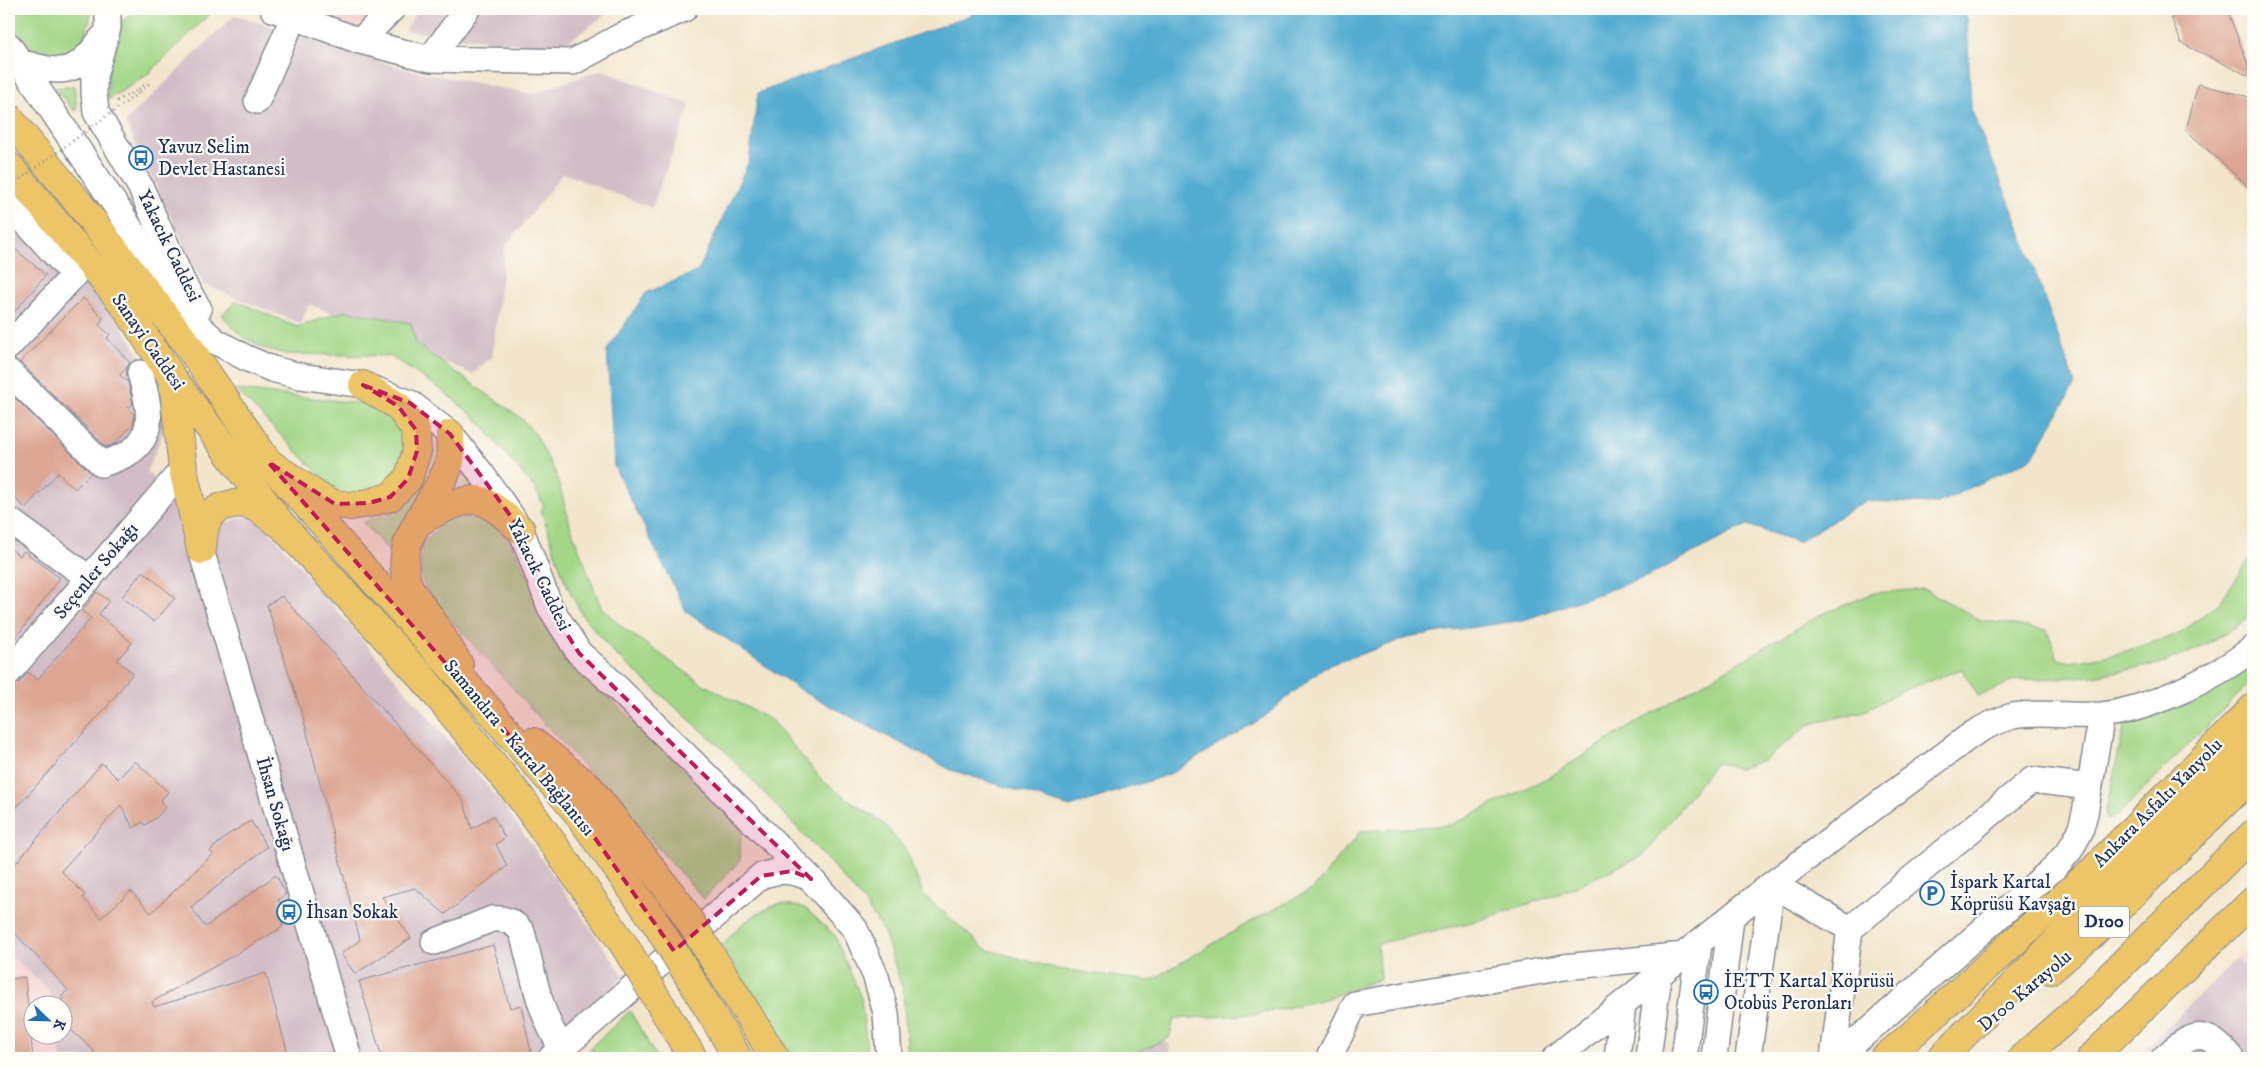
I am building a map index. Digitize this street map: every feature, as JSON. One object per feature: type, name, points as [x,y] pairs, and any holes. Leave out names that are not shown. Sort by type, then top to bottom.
[{"type":"main road","name":"Sanayi Caddesi","points":[[9,118],[78,202],[187,344],[268,462]]},
{"type":"main road","name":"Sanayi Caddesi","points":[[10,185],[125,306],[173,379],[281,524]]},
{"type":"main road","points":[[173,379],[183,469],[201,550]]},
{"type":"main road","points":[[268,462],[319,497],[335,504],[350,506],[369,504],[390,496],[408,478],[416,451],[416,430],[398,406],[363,386]]},
{"type":"main road","points":[[450,434],[451,458],[441,485],[417,522],[407,542],[404,561],[408,582],[416,600],[431,619],[478,696],[589,787],[679,904],[775,1058]]},
{"type":"main road","name":"Samandıra - Kartal Bağlantısı","points":[[268,462],[478,696],[576,811],[654,920],[738,1058]]},
{"type":"main road","points":[[417,522],[444,507],[482,500],[521,530]]},
{"type":"main road","points":[[201,550],[206,522],[214,511],[225,505],[251,506],[281,524]]},
{"type":"main road","name":"Samandıra - Kartal Bağlantısı","points":[[281,524],[422,677],[521,798],[624,945],[693,1058]]},
{"type":"main road","name":"Ankara Asfaltı Yanyolu","points":[[1884,1058],[1914,1034],[2092,870],[2253,708]]},
{"type":"main road","points":[[1941,1058],[2248,748],[2253,740]]},
{"type":"main road","name":"D100 Karayolu","points":[[1946,1058],[2088,938],[2253,775]]},
{"type":"main road","name":"D100","points":[[2022,1058],[2077,1009],[2253,834]]},
{"type":"main road","points":[[2192,894],[2253,849]]},
{"type":"main road","points":[[2091,1058],[2253,901]]},
{"type":"street","points":[[108,18],[124,9]]},
{"type":"street","points":[[360,41],[392,9]]},
{"type":"street","points":[[430,58],[467,9]]},
{"type":"street","points":[[257,101],[284,12],[360,41],[430,58],[573,62],[623,35],[684,9]]},
{"type":"street","name":"Yakacık Caddesi","points":[[14,54],[58,71],[68,70],[81,64],[91,54],[108,18]]},
{"type":"street","name":"Yakacık Caddesi","points":[[108,18],[94,76],[96,112],[140,186],[183,283],[195,304],[221,334],[228,347]]},
{"type":"street","name":"Yakacık Caddesi","points":[[14,54],[124,218],[165,288],[202,329],[215,340],[246,358],[272,369],[300,376],[363,386],[410,403],[450,434],[481,473],[521,530],[550,607],[579,653],[603,674],[811,879],[855,929],[866,950],[876,977],[886,1013],[889,1058]]},
{"type":"street","points":[[9,346],[74,275],[10,185]]},
{"type":"street","points":[[9,372],[102,464],[128,453],[142,441],[150,422],[149,407],[140,373]]},
{"type":"street","name":"Seçenler Sokağı","points":[[9,672],[183,469]]},
{"type":"street","points":[[9,520],[90,578]]},
{"type":"street","name":"İhsan Sokağı","points":[[201,550],[349,1058]]},
{"type":"street","points":[[1555,1058],[1581,1048],[1623,1004],[1772,884],[1971,735],[1993,722],[2014,716],[2102,715],[2143,705],[2202,681],[2239,659],[2253,648]]},
{"type":"street","points":[[1835,1058],[2056,867],[2070,850],[2080,832],[2090,787],[2102,715]]},
{"type":"street","points":[[1835,1058],[1850,929],[2032,780],[2090,787]]},
{"type":"street","points":[[743,891],[756,870],[760,856],[759,840],[746,815]]},
{"type":"street","points":[[434,942],[492,918],[501,918],[516,925],[522,932],[542,1009],[552,1033],[556,1053],[761,876],[777,871],[792,871],[811,879]]},
{"type":"street","points":[[1772,884],[1850,929]]},
{"type":"street","points":[[1748,1058],[1772,884]]},
{"type":"street","points":[[1714,1058],[1732,918]]},
{"type":"street","points":[[1329,1058],[1355,1004],[1564,967],[1692,949]]},
{"type":"street","points":[[1684,1058],[1692,949]]},
{"type":"street","points":[[1648,1058],[1659,976]]},
{"type":"street","points":[[1617,1058],[1623,1004]]},
{"type":"street","points":[[2164,1058],[2182,1042],[2198,1037],[2214,1039],[2232,1058]]},
{"type":"path","points":[[10,185],[150,83],[96,112]]},
{"type":"highlighted area","points":[[363,385],[410,403],[450,434],[521,530],[550,607],[579,653],[811,879],[792,871],[761,876],[674,951],[576,811],[268,462],[335,504],[369,503],[390,497],[408,479],[417,451],[416,430],[398,406]]},
{"type":"shaded area","points":[[305,9],[384,9],[381,15],[352,28]]},
{"type":"shaded area","points":[[418,9],[613,9],[559,48],[405,31]]},
{"type":"shaded area","points":[[235,15],[404,69],[532,94],[602,70],[690,105],[652,208],[563,173],[505,247],[492,357],[473,374],[309,304],[301,324],[203,284],[125,122]]},
{"type":"shaded area","points":[[9,175],[106,301],[173,409],[147,471],[198,530],[255,514],[505,807],[624,976],[539,1058],[61,1058],[59,1044],[72,1044],[72,994],[50,994],[49,990],[9,955]]},
{"type":"shaded area","points":[[2253,942],[2253,973],[2237,958]]},
{"type":"shaded area","points":[[9,955],[49,990],[50,994],[22,994],[22,1044],[59,1044],[61,1058],[9,1058]]},
{"type":"shaded area","points":[[2237,958],[2253,973],[2253,1058],[2136,1058]]},
{"type":"shaded area","points":[[1123,1034],[1169,1043],[1170,1058],[1088,1058]]},
{"type":"shaded area","points":[[591,1047],[598,1058],[579,1058]]},
{"type":"green space","points":[[9,9],[92,9],[86,31],[78,47],[64,56],[53,57],[42,54],[23,40],[11,19]]},
{"type":"green space","points":[[140,9],[215,9],[147,75],[108,100],[109,62],[114,36],[120,25]]},
{"type":"green space","points":[[74,86],[77,109],[74,111],[55,88]]},
{"type":"green space","points":[[236,301],[297,327],[345,311],[411,323],[416,344],[521,418],[536,435],[556,474],[571,528],[601,607],[622,627],[701,683],[771,720],[824,782],[884,824],[907,852],[923,894],[985,949],[1058,969],[1150,981],[1243,926],[1314,888],[1361,831],[1450,825],[1549,777],[1640,720],[1820,615],[1874,593],[1924,589],[1981,620],[2047,630],[2058,659],[2071,662],[2116,654],[2179,634],[2220,602],[2253,554],[2253,616],[2202,647],[2165,663],[2093,676],[2016,680],[1978,696],[1962,669],[1899,692],[1865,711],[1810,724],[1764,760],[1738,769],[1716,762],[1644,855],[1561,893],[1477,921],[1377,944],[1380,979],[1325,999],[1259,1014],[1174,1019],[1169,1038],[1124,1058],[908,1058],[903,990],[884,932],[864,902],[724,750],[614,653],[582,615],[564,579],[541,510],[544,506],[536,490],[474,416],[440,389],[390,356],[286,354],[263,348],[240,335],[222,315]]},
{"type":"green space","points":[[236,390],[379,405],[405,427],[407,455],[397,477],[377,493],[350,497],[329,484]]},
{"type":"green space","points":[[438,441],[443,448],[394,557],[363,522],[393,512],[410,499],[423,481]]},
{"type":"green space","points":[[462,470],[477,488],[452,492]]},
{"type":"green space","points":[[480,517],[503,530],[580,670],[741,825],[740,860],[704,899],[431,598],[420,575],[422,544],[446,519]]},
{"type":"green space","points":[[2253,656],[2253,680],[2116,817],[2107,820],[2105,814],[2128,710]]},
{"type":"green space","points":[[781,903],[805,908],[835,936],[861,998],[868,1058],[793,1058],[722,946],[748,920]]},
{"type":"green space","points":[[630,1011],[657,1058],[598,1058],[591,1047]]},
{"type":"water","points":[[972,9],[1962,9],[1967,18],[1971,109],[2017,221],[2075,384],[2032,458],[1936,504],[1865,501],[1798,542],[1747,525],[1646,577],[1524,620],[1413,636],[1324,667],[1264,717],[1170,774],[1070,807],[951,770],[802,691],[686,611],[614,466],[607,350],[646,293],[698,271],[749,161],[758,93],[971,15]]},
{"type":"building","points":[[2168,9],[2227,9],[2253,78],[2181,43]]},
{"type":"building","points":[[2198,84],[2253,98],[2253,191],[2186,130]]},
{"type":"building","points":[[9,244],[46,275],[9,318]]},
{"type":"building","points":[[83,298],[103,318],[99,325],[110,335],[107,338],[130,363],[120,375],[128,382],[133,404],[128,408],[134,414],[133,424],[115,444],[106,447],[20,362]]},
{"type":"building","points":[[9,392],[91,473],[75,489],[58,473],[25,508],[9,492]]},
{"type":"building","points":[[9,548],[20,556],[24,551],[60,578],[9,647]]},
{"type":"building","points":[[143,571],[175,598],[154,622],[122,597]]},
{"type":"building","points":[[97,592],[109,601],[99,614],[132,643],[117,660],[133,673],[105,709],[9,816],[9,686],[20,682],[28,672],[37,680],[91,618],[82,611]]},
{"type":"building","points":[[282,596],[463,800],[472,829],[493,816],[505,838],[496,844],[507,866],[445,914],[415,888],[382,897],[411,938],[355,974],[341,954],[360,940],[303,717],[267,605]]},
{"type":"building","points":[[135,761],[168,792],[160,801],[166,807],[157,817],[145,825],[142,822],[133,828],[121,805],[61,871],[85,895],[83,898],[101,918],[131,891],[151,913],[213,854],[210,851],[229,834],[251,821],[267,847],[191,907],[205,927],[276,875],[286,894],[278,900],[291,917],[281,924],[283,927],[152,1002],[154,1007],[266,973],[289,1058],[96,1058],[93,1050],[72,1031],[72,994],[64,994],[68,990],[9,927],[9,871],[102,763],[118,779]]},
{"type":"building","points":[[493,945],[510,1008],[521,1005],[531,1052],[523,1058],[382,1058],[359,981]]},
{"type":"building","points":[[25,977],[27,994],[22,994],[22,1044],[32,1044],[33,1058],[9,1058],[9,979]]},
{"type":"place","name":"Yavuz Seli̇m Devlet Hastanesi̇","points":[[141,158]]},
{"type":"place","name":"İspark Kartal Köprüsü Kavşağı","points":[[1932,893]]},
{"type":"place","name":"İhsan Sokak","points":[[289,912]]},
{"type":"place","name":"İETT Kartal Köprüsü Otobüs Peronları","points":[[1706,992]]}]
